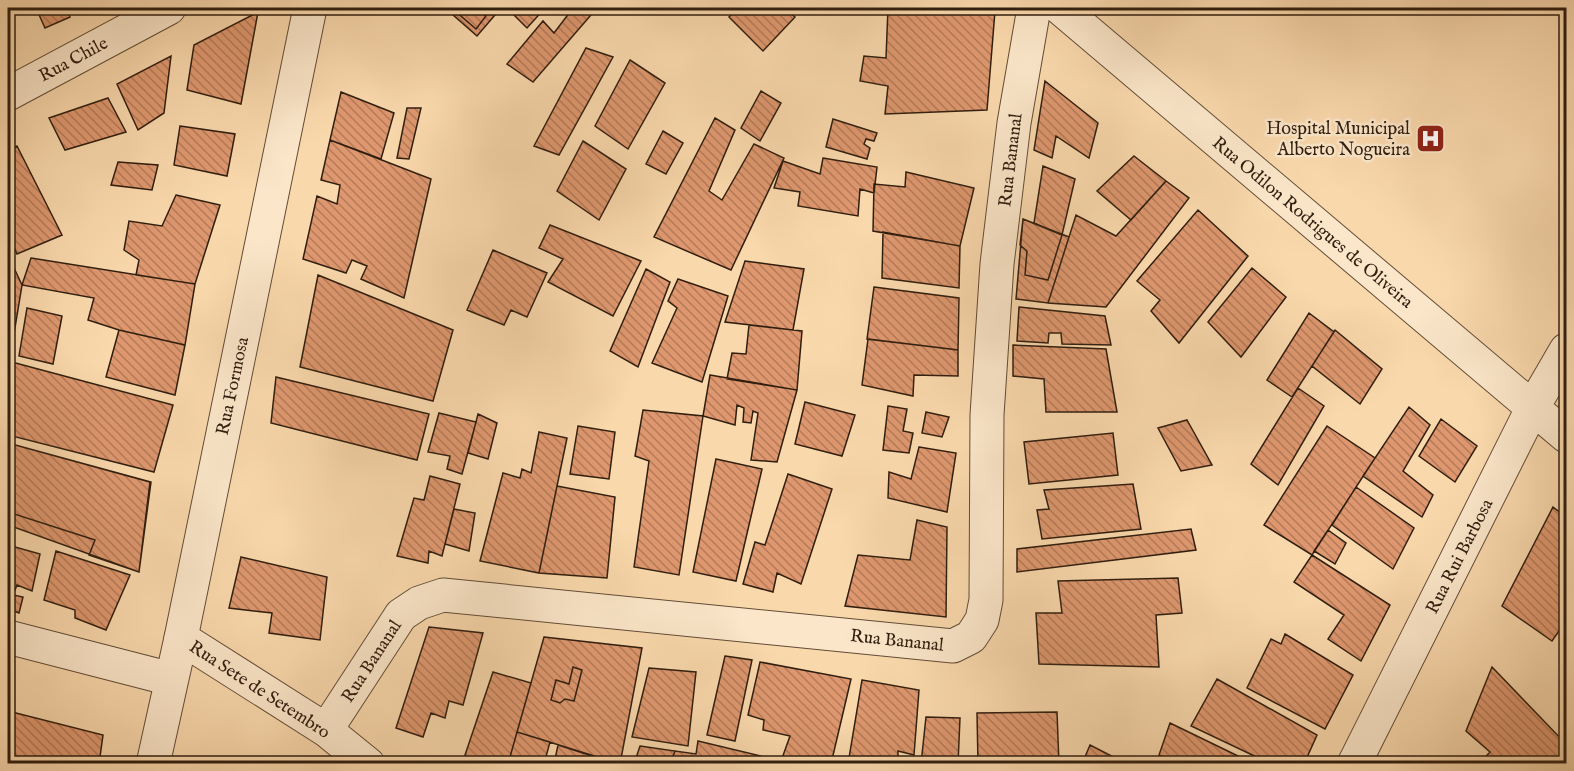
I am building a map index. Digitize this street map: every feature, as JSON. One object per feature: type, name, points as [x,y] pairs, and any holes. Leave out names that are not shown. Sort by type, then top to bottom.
[{"type":"street","name":"Rua Chile","points":[[8,94],[169,8]]},
{"type":"street","name":"Rua Formosa","points":[[153,764],[310,8]]},
{"type":"street","name":"Rua Bananal","points":[[326,730],[401,615],[419,603],[444,595],[953,646],[971,637],[982,620],[986,600],[987,415],[997,264],[1014,123],[1034,8]]},
{"type":"street","name":"Rua Odilon Rodrigues de Oliveira","points":[[1060,8],[1566,436]]},
{"type":"street","name":"Rua Rui Barbosa","points":[[1354,764],[1533,407],[1566,350]]},
{"type":"street","points":[[8,637],[171,679]]},
{"type":"street","name":"Rua Sete de Setembro","points":[[181,638],[326,730],[368,764]]},
{"type":"building","points":[[8,8],[27,8],[11,14]]},
{"type":"building","points":[[36,8],[66,8],[70,17],[45,28]]},
{"type":"building","points":[[445,8],[501,8],[477,36]]},
{"type":"building","points":[[476,8],[486,16],[476,29],[454,10]]},
{"type":"building","points":[[519,8],[545,8],[527,28],[513,14]]},
{"type":"building","points":[[573,8],[597,8],[533,82],[507,64],[543,21],[554,33]]},
{"type":"building","points":[[738,8],[785,8],[795,17],[763,51],[729,17]]},
{"type":"building","points":[[888,8],[966,8],[995,11],[987,110],[885,114],[888,86],[860,81],[864,56],[886,58]]},
{"type":"building","points":[[258,12],[241,104],[187,90],[194,45]]},
{"type":"building","points":[[586,48],[613,57],[559,155],[534,146]]},
{"type":"building","points":[[171,56],[164,113],[138,130],[117,84]]},
{"type":"building","points":[[630,60],[665,83],[628,149],[595,126]]},
{"type":"building","points":[[1045,81],[1098,123],[1089,158],[1056,136],[1052,158],[1034,150]]},
{"type":"building","points":[[761,91],[781,103],[760,141],[741,128]]},
{"type":"building","points":[[341,92],[394,113],[381,159],[330,140]]},
{"type":"building","points":[[108,98],[126,132],[65,150],[49,118]]},
{"type":"building","points":[[407,108],[421,108],[409,159],[397,158]]},
{"type":"building","points":[[715,118],[735,130],[709,191],[722,200],[754,144],[784,158],[731,270],[654,237]]},
{"type":"building","points":[[833,119],[877,133],[874,141],[866,139],[864,144],[870,148],[867,159],[826,147]]},
{"type":"building","points":[[180,126],[235,134],[227,176],[174,165]]},
{"type":"building","points":[[663,131],[683,143],[666,174],[646,164]]},
{"type":"building","points":[[330,140],[431,179],[404,298],[361,279],[367,266],[352,260],[346,273],[303,259],[317,196],[337,204],[340,185],[321,180]]},
{"type":"building","points":[[583,141],[626,169],[599,220],[557,191]]},
{"type":"building","points":[[17,146],[62,235],[17,254],[8,234],[8,150]]},
{"type":"building","points":[[1134,156],[1166,181],[1131,220],[1097,191]]},
{"type":"building","points":[[823,158],[877,167],[874,193],[860,189],[858,216],[798,206],[800,192],[774,188],[783,161],[820,174]]},
{"type":"building","points":[[118,162],[158,165],[152,190],[111,185]]},
{"type":"building","points":[[1043,166],[1075,179],[1062,235],[1034,223]]},
{"type":"building","points":[[906,172],[974,188],[960,246],[873,231],[874,184],[905,187]]},
{"type":"building","points":[[1166,181],[1189,198],[1106,307],[1048,303],[1076,215],[1116,236]]},
{"type":"building","points":[[176,195],[220,205],[195,284],[136,275],[139,260],[124,250],[129,221],[162,226]]},
{"type":"building","points":[[1198,210],[1248,256],[1179,343],[1151,311],[1160,300],[1137,281]]},
{"type":"building","points":[[1023,219],[1069,237],[1048,303],[1016,299]]},
{"type":"building","points":[[1023,219],[1062,235],[1048,280],[1025,275],[1027,251],[1020,245]]},
{"type":"building","points":[[550,225],[641,261],[613,316],[548,282],[563,259],[539,248]]},
{"type":"building","points":[[883,232],[960,246],[959,288],[882,278]]},
{"type":"building","points":[[493,250],[547,273],[527,317],[511,310],[504,325],[467,310]]},
{"type":"building","points":[[8,255],[22,285],[11,352],[8,352]]},
{"type":"building","points":[[31,258],[195,284],[185,345],[119,330],[88,320],[94,298],[22,285]]},
{"type":"building","points":[[745,261],[804,269],[793,330],[725,322]]},
{"type":"building","points":[[1252,268],[1286,297],[1241,357],[1208,322]]},
{"type":"building","points":[[646,269],[670,282],[638,367],[610,351]]},
{"type":"building","points":[[318,275],[453,330],[433,401],[300,367]]},
{"type":"building","points":[[678,279],[728,296],[702,382],[652,363],[677,308],[668,301]]},
{"type":"building","points":[[874,287],[959,298],[958,350],[867,339]]},
{"type":"building","points":[[1019,307],[1105,316],[1111,345],[1062,344],[1061,333],[1049,333],[1048,343],[1017,341]]},
{"type":"building","points":[[27,308],[62,316],[53,364],[19,356]]},
{"type":"building","points":[[1309,313],[1334,332],[1292,397],[1267,380]]},
{"type":"building","points":[[749,325],[802,331],[797,390],[727,379],[732,353],[746,354]]},
{"type":"building","points":[[119,330],[185,345],[175,395],[106,377]]},
{"type":"building","points":[[1335,330],[1382,369],[1360,404],[1312,366]]},
{"type":"building","points":[[868,339],[958,350],[958,376],[914,375],[913,396],[862,385]]},
{"type":"building","points":[[1013,345],[1106,349],[1117,412],[1046,412],[1044,379],[1013,376]]},
{"type":"building","points":[[8,361],[173,405],[154,472],[8,435]]},
{"type":"building","points":[[710,375],[797,390],[777,462],[751,460],[758,413],[753,411],[751,423],[743,422],[744,408],[737,405],[735,425],[703,416]]},
{"type":"building","points":[[276,377],[429,414],[417,460],[271,423]]},
{"type":"building","points":[[1298,388],[1324,406],[1278,485],[1251,464]]},
{"type":"building","points":[[805,402],[855,415],[842,456],[795,444]]},
{"type":"building","points":[[888,406],[907,409],[903,431],[913,433],[909,453],[883,450]]},
{"type":"building","points":[[1409,407],[1430,425],[1403,471],[1433,495],[1422,517],[1363,476]]},
{"type":"building","points":[[643,410],[703,416],[679,575],[634,567],[649,461],[635,456]]},
{"type":"building","points":[[926,412],[949,417],[942,437],[922,433]]},
{"type":"building","points":[[439,413],[476,422],[462,474],[447,469],[450,456],[428,452]]},
{"type":"building","points":[[478,414],[497,423],[488,459],[468,453]]},
{"type":"building","points":[[1441,419],[1477,446],[1455,482],[1419,456]]},
{"type":"building","points":[[1187,420],[1212,465],[1181,471],[1158,428]]},
{"type":"building","points":[[578,426],[615,432],[609,479],[570,474]]},
{"type":"building","points":[[1327,426],[1375,458],[1312,555],[1264,525]]},
{"type":"building","points":[[539,432],[567,438],[539,573],[480,561],[503,473],[520,478],[522,469],[531,473]]},
{"type":"building","points":[[1113,433],[1118,475],[1029,484],[1024,442]]},
{"type":"building","points":[[8,443],[150,482],[139,572],[8,525]]},
{"type":"building","points":[[8,443],[151,482],[139,572],[89,555],[95,540],[8,512]]},
{"type":"building","points":[[919,447],[956,453],[947,512],[888,498],[889,472],[911,479]]},
{"type":"building","points":[[716,459],[762,469],[736,581],[693,572]]},
{"type":"building","points":[[788,474],[832,489],[801,584],[777,573],[773,592],[743,584],[755,542],[765,545]]},
{"type":"building","points":[[430,476],[460,484],[442,556],[429,551],[428,563],[397,556],[414,498],[424,500]]},
{"type":"building","points":[[1133,484],[1141,529],[1042,539],[1037,510],[1049,509],[1044,490]]},
{"type":"building","points":[[557,486],[615,497],[607,578],[539,573]]},
{"type":"building","points":[[1356,487],[1414,528],[1393,569],[1332,525]]},
{"type":"building","points":[[1553,507],[1566,517],[1566,621],[1552,641],[1502,606]]},
{"type":"building","points":[[454,509],[475,513],[469,551],[445,544]]},
{"type":"building","points":[[917,520],[947,527],[946,617],[845,606],[858,555],[910,560]]},
{"type":"building","points":[[1191,529],[1196,550],[1017,572],[1017,549]]},
{"type":"building","points":[[1328,530],[1346,543],[1335,564],[1314,551]]},
{"type":"building","points":[[8,545],[40,554],[32,591],[17,585],[13,595],[23,597],[19,613],[8,609]]},
{"type":"building","points":[[56,551],[130,575],[106,630],[75,618],[75,610],[44,600]]},
{"type":"building","points":[[1312,555],[1390,605],[1361,661],[1328,639],[1344,615],[1294,582]]},
{"type":"building","points":[[241,557],[327,577],[320,640],[269,633],[272,613],[229,608]]},
{"type":"building","points":[[1178,578],[1182,613],[1156,615],[1159,667],[1039,664],[1036,613],[1062,613],[1058,581]]},
{"type":"building","points":[[429,627],[483,633],[463,705],[449,701],[445,718],[431,713],[423,737],[396,728]]},
{"type":"building","points":[[1285,634],[1353,675],[1325,729],[1247,688],[1271,639],[1281,644]]},
{"type":"building","points":[[544,637],[642,648],[620,764],[517,732]]},
{"type":"building","points":[[725,656],[752,660],[735,741],[707,735]]},
{"type":"building","points":[[760,662],[851,679],[831,764],[780,764],[790,736],[763,730],[764,720],[748,715]]},
{"type":"building","points":[[573,667],[582,670],[574,701],[565,699],[560,703],[551,700],[556,680],[569,684]]},
{"type":"building","points":[[1492,667],[1566,744],[1566,764],[1479,764],[1490,752],[1466,731]]},
{"type":"building","points":[[649,668],[696,672],[688,746],[632,737]]},
{"type":"building","points":[[493,672],[531,683],[508,764],[462,764]]},
{"type":"building","points":[[1217,679],[1317,735],[1304,764],[1264,764],[1265,761],[1191,726]]},
{"type":"building","points":[[862,680],[919,690],[914,755],[898,751],[898,764],[848,764]]},
{"type":"building","points":[[8,711],[103,735],[99,764],[8,764]]},
{"type":"building","points":[[1057,712],[1059,764],[978,764],[977,713]]},
{"type":"building","points":[[926,717],[960,718],[958,764],[921,764]]},
{"type":"building","points":[[1170,723],[1255,764],[1177,764],[1159,755]]},
{"type":"building","points":[[517,732],[550,742],[544,764],[508,764]]},
{"type":"building","points":[[698,741],[761,756],[760,764],[670,764],[675,751],[696,754]]},
{"type":"building","points":[[558,745],[611,762],[611,764],[554,764]]},
{"type":"building","points":[[1090,745],[1127,764],[1082,764]]},
{"type":"building","points":[[640,746],[675,751],[670,764],[634,764]]},
{"type":"place","name":"Hospital Municipal Alberto Nogueira","points":[[1431,138]]}]
